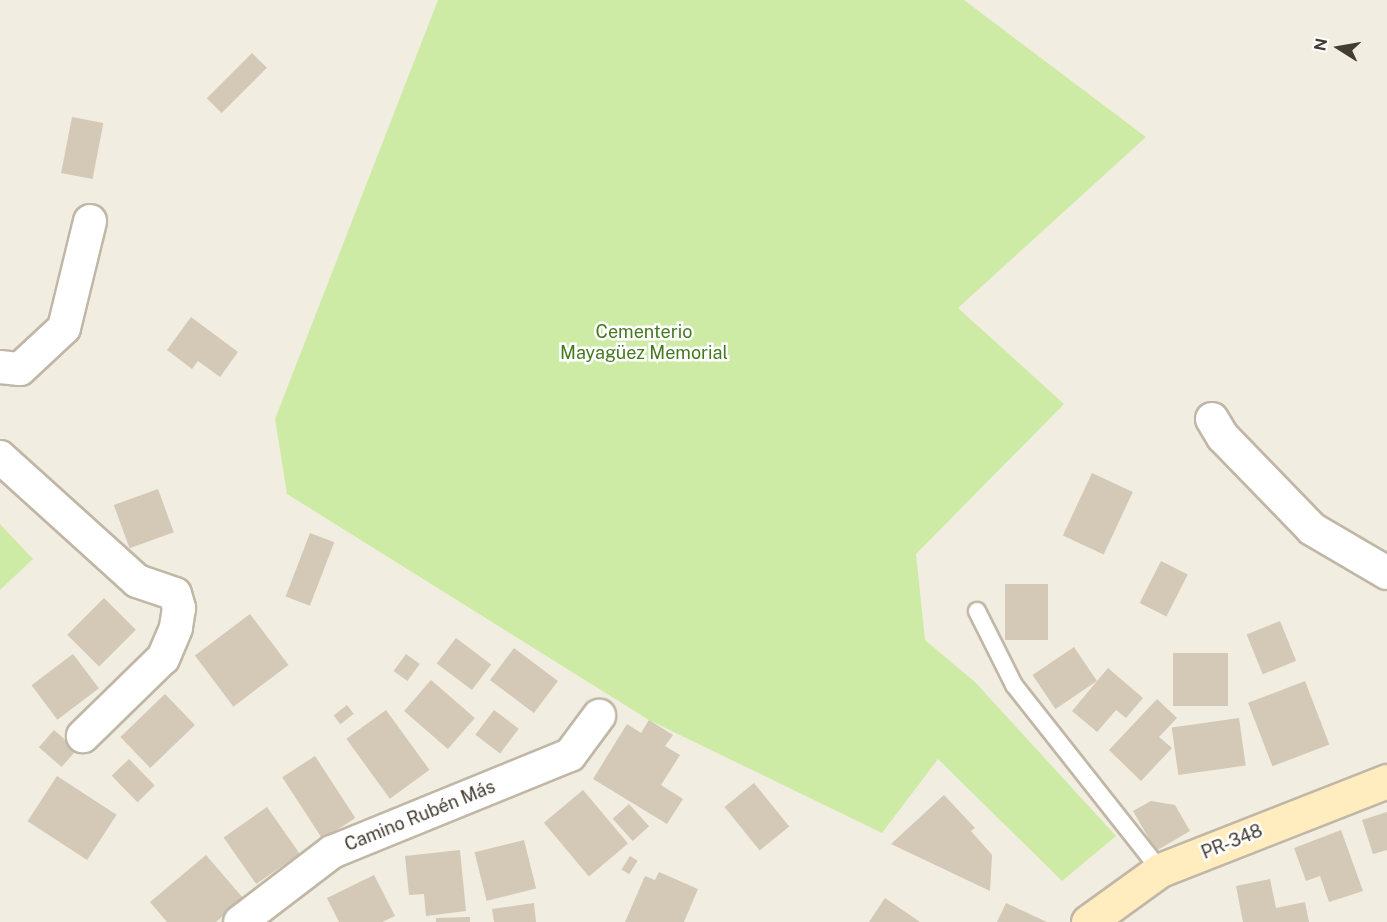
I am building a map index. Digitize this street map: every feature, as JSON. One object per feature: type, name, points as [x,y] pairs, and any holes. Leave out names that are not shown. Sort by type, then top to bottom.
[{"type":"street","points":[[0,367],[20,369],[64,328],[90,220]]},
{"type":"street","points":[[1212,419],[1222,437],[1312,530],[1387,573]]},
{"type":"street","points":[[0,457],[137,581],[175,594],[179,608],[176,628],[163,658],[83,736]]},
{"type":"street","name":"Camino Rubén Más","points":[[240,922],[332,852],[570,755],[599,716]]},
{"type":"street","name":"PR-348","points":[[1088,922],[1160,870],[1387,781]]},
{"type":"lane","points":[[976,611],[1014,685],[1160,870]]},
{"type":"green space","name":"Cementerio Mayagüez Memorial","points":[[438,0],[964,0],[1146,137],[958,308],[1064,404],[916,554],[925,640],[975,682],[1116,836],[1062,881],[938,759],[882,833],[649,720],[287,494],[275,419]]},
{"type":"green space","points":[[0,524],[33,559],[0,590]]},
{"type":"building","points":[[252,53],[267,68],[222,113],[207,98]]},
{"type":"building","points":[[72,117],[103,123],[93,179],[61,173]]},
{"type":"building","points":[[191,317],[238,352],[220,377],[198,361],[192,369],[167,350]]},
{"type":"building","points":[[1092,473],[1133,492],[1104,555],[1063,536]]},
{"type":"building","points":[[158,489],[174,532],[130,548],[114,505]]},
{"type":"building","points":[[310,533],[334,542],[310,606],[286,596]]},
{"type":"building","points":[[1161,561],[1188,575],[1166,616],[1140,603]]},
{"type":"building","points":[[1005,584],[1048,584],[1048,640],[1005,640]]},
{"type":"building","points":[[104,598],[136,630],[99,667],[67,635]]},
{"type":"building","points":[[250,614],[289,665],[233,707],[195,656]]},
{"type":"building","points":[[1280,621],[1296,661],[1263,674],[1247,634]]},
{"type":"building","points":[[456,638],[491,664],[472,690],[437,664]]},
{"type":"building","points":[[1074,647],[1097,681],[1055,709],[1033,675]]},
{"type":"building","points":[[514,648],[558,681],[534,713],[490,680]]},
{"type":"building","points":[[1173,653],[1228,653],[1228,706],[1173,706]]},
{"type":"building","points":[[73,654],[99,688],[57,720],[31,685]]},
{"type":"building","points":[[406,654],[420,664],[407,681],[394,671]]},
{"type":"building","points":[[1108,668],[1143,698],[1126,718],[1116,710],[1097,732],[1072,711]]},
{"type":"building","points":[[431,680],[475,718],[448,749],[404,711]]},
{"type":"building","points":[[1305,681],[1329,744],[1272,766],[1248,703]]},
{"type":"building","points":[[165,694],[195,725],[150,768],[120,737]]},
{"type":"building","points":[[1157,699],[1177,718],[1159,737],[1172,748],[1141,781],[1109,750]]},
{"type":"building","points":[[347,705],[354,714],[340,724],[334,715]]},
{"type":"building","points":[[386,710],[429,770],[390,799],[346,739]]},
{"type":"building","points":[[494,710],[519,729],[500,753],[475,735]]},
{"type":"building","points":[[1239,718],[1246,766],[1178,775],[1172,727]]},
{"type":"building","points":[[649,720],[673,735],[665,746],[680,755],[661,785],[683,799],[667,824],[593,779],[627,724],[641,733]]},
{"type":"building","points":[[54,730],[77,750],[62,767],[39,747]]},
{"type":"building","points":[[315,756],[355,818],[323,839],[282,777]]},
{"type":"building","points":[[129,759],[155,786],[137,802],[112,776]]},
{"type":"building","points":[[57,776],[117,815],[87,860],[28,821]]},
{"type":"building","points":[[754,783],[789,827],[760,850],[724,807]]},
{"type":"building","points":[[583,790],[628,844],[589,876],[544,823]]},
{"type":"building","points":[[944,795],[975,828],[971,831],[992,855],[990,891],[891,844]]},
{"type":"building","points":[[1151,801],[1175,805],[1190,831],[1156,851],[1133,811]]},
{"type":"building","points":[[629,804],[649,826],[633,841],[613,819]]},
{"type":"building","points":[[267,807],[300,854],[256,884],[224,837]]},
{"type":"building","points":[[1387,812],[1387,850],[1373,854],[1362,820]]},
{"type":"building","points":[[1341,830],[1363,891],[1329,902],[1320,876],[1306,881],[1294,848]]},
{"type":"building","points":[[524,840],[536,889],[487,901],[475,852]]},
{"type":"building","points":[[460,850],[466,911],[426,916],[424,894],[409,895],[405,856]]},
{"type":"building","points":[[206,855],[243,898],[216,922],[167,922],[150,902]]},
{"type":"building","points":[[630,856],[638,861],[629,874],[622,870]]},
{"type":"building","points":[[659,872],[698,889],[684,922],[625,922],[645,876],[655,880]]},
{"type":"building","points":[[374,875],[395,916],[382,922],[339,922],[327,898]]},
{"type":"building","points":[[1270,879],[1276,908],[1305,902],[1309,922],[1243,922],[1236,886]]},
{"type":"building","points":[[885,898],[920,922],[869,922]]},
{"type":"building","points":[[534,903],[536,922],[494,922],[492,909]]},
{"type":"building","points":[[1006,903],[1047,922],[997,922]]},
{"type":"building","points":[[470,917],[470,922],[436,922],[436,918]]}]
